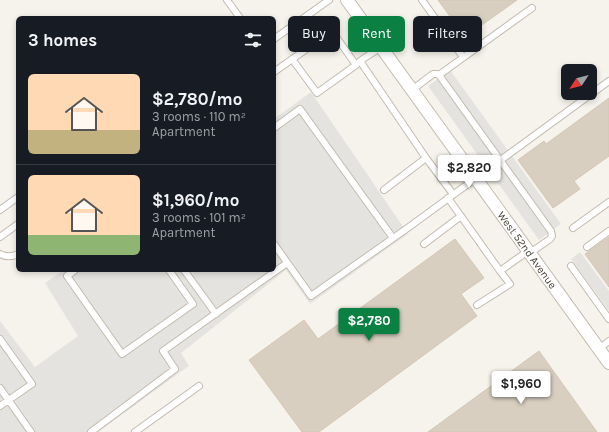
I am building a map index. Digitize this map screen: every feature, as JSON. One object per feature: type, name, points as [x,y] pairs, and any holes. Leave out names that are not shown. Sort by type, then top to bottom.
[{"type":"street","name":"West 52nd Avenue","points":[[348,0],[359,16]]},
{"type":"street","name":"West 52nd Avenue","points":[[385,52],[609,363]]},
{"type":"lane","points":[[227,0],[239,16]]},
{"type":"lane","points":[[276,38],[329,0]]},
{"type":"lane","points":[[422,0],[463,57]]},
{"type":"lane","points":[[439,75],[532,8]]},
{"type":"lane","points":[[276,71],[332,31],[358,63],[426,158],[461,216],[510,284],[477,305]]},
{"type":"lane","points":[[292,59],[316,93],[374,52]]},
{"type":"lane","points":[[412,90],[433,74],[439,75],[551,232],[552,236],[550,239],[500,271]]},
{"type":"lane","points":[[276,247],[312,296],[609,81]]},
{"type":"lane","points":[[276,127],[300,109],[393,238]]},
{"type":"lane","points":[[384,190],[426,158]]},
{"type":"lane","points":[[0,210],[16,198]]},
{"type":"lane","points":[[573,228],[609,202]]},
{"type":"lane","points":[[424,244],[461,216]]},
{"type":"lane","points":[[0,237],[16,225]]},
{"type":"lane","points":[[587,247],[609,231]]},
{"type":"lane","points":[[0,254],[5,256],[16,255]]},
{"type":"lane","points":[[0,262],[8,256]]},
{"type":"lane","points":[[276,271],[287,263]]},
{"type":"lane","points":[[571,266],[609,319]]},
{"type":"lane","points":[[72,272],[67,276],[122,354],[193,304],[170,272]]},
{"type":"lane","points":[[185,272],[216,314]]},
{"type":"lane","points":[[91,432],[175,369],[163,351],[274,272]]},
{"type":"lane","points":[[0,339],[32,384],[0,406]]},
{"type":"lane","points":[[599,349],[609,341]]},
{"type":"lane","points":[[135,432],[199,386]]},
{"type":"lane","points":[[0,388],[31,432]]},
{"type":"shaded area","points":[[450,70],[561,224],[539,240],[428,86]]},
{"type":"shaded area","points":[[311,92],[408,234],[310,304],[286,270],[181,353],[189,366],[98,432],[0,432],[0,321],[35,367],[78,336],[45,283],[61,272],[276,272],[276,118]]},
{"type":"shaded area","points":[[580,252],[609,291],[609,311],[571,259]]},
{"type":"building","points":[[438,0],[517,0],[482,25],[482,16],[450,16]]},
{"type":"building","points":[[609,98],[609,156],[574,181],[580,189],[553,208],[518,160],[544,141],[546,144]]},
{"type":"building","points":[[609,237],[609,287],[585,254]]},
{"type":"building","points":[[455,239],[484,278],[461,294],[477,316],[319,432],[302,432],[249,360],[304,320],[318,339]]},
{"type":"building","points":[[539,351],[597,432],[428,432]]}]
